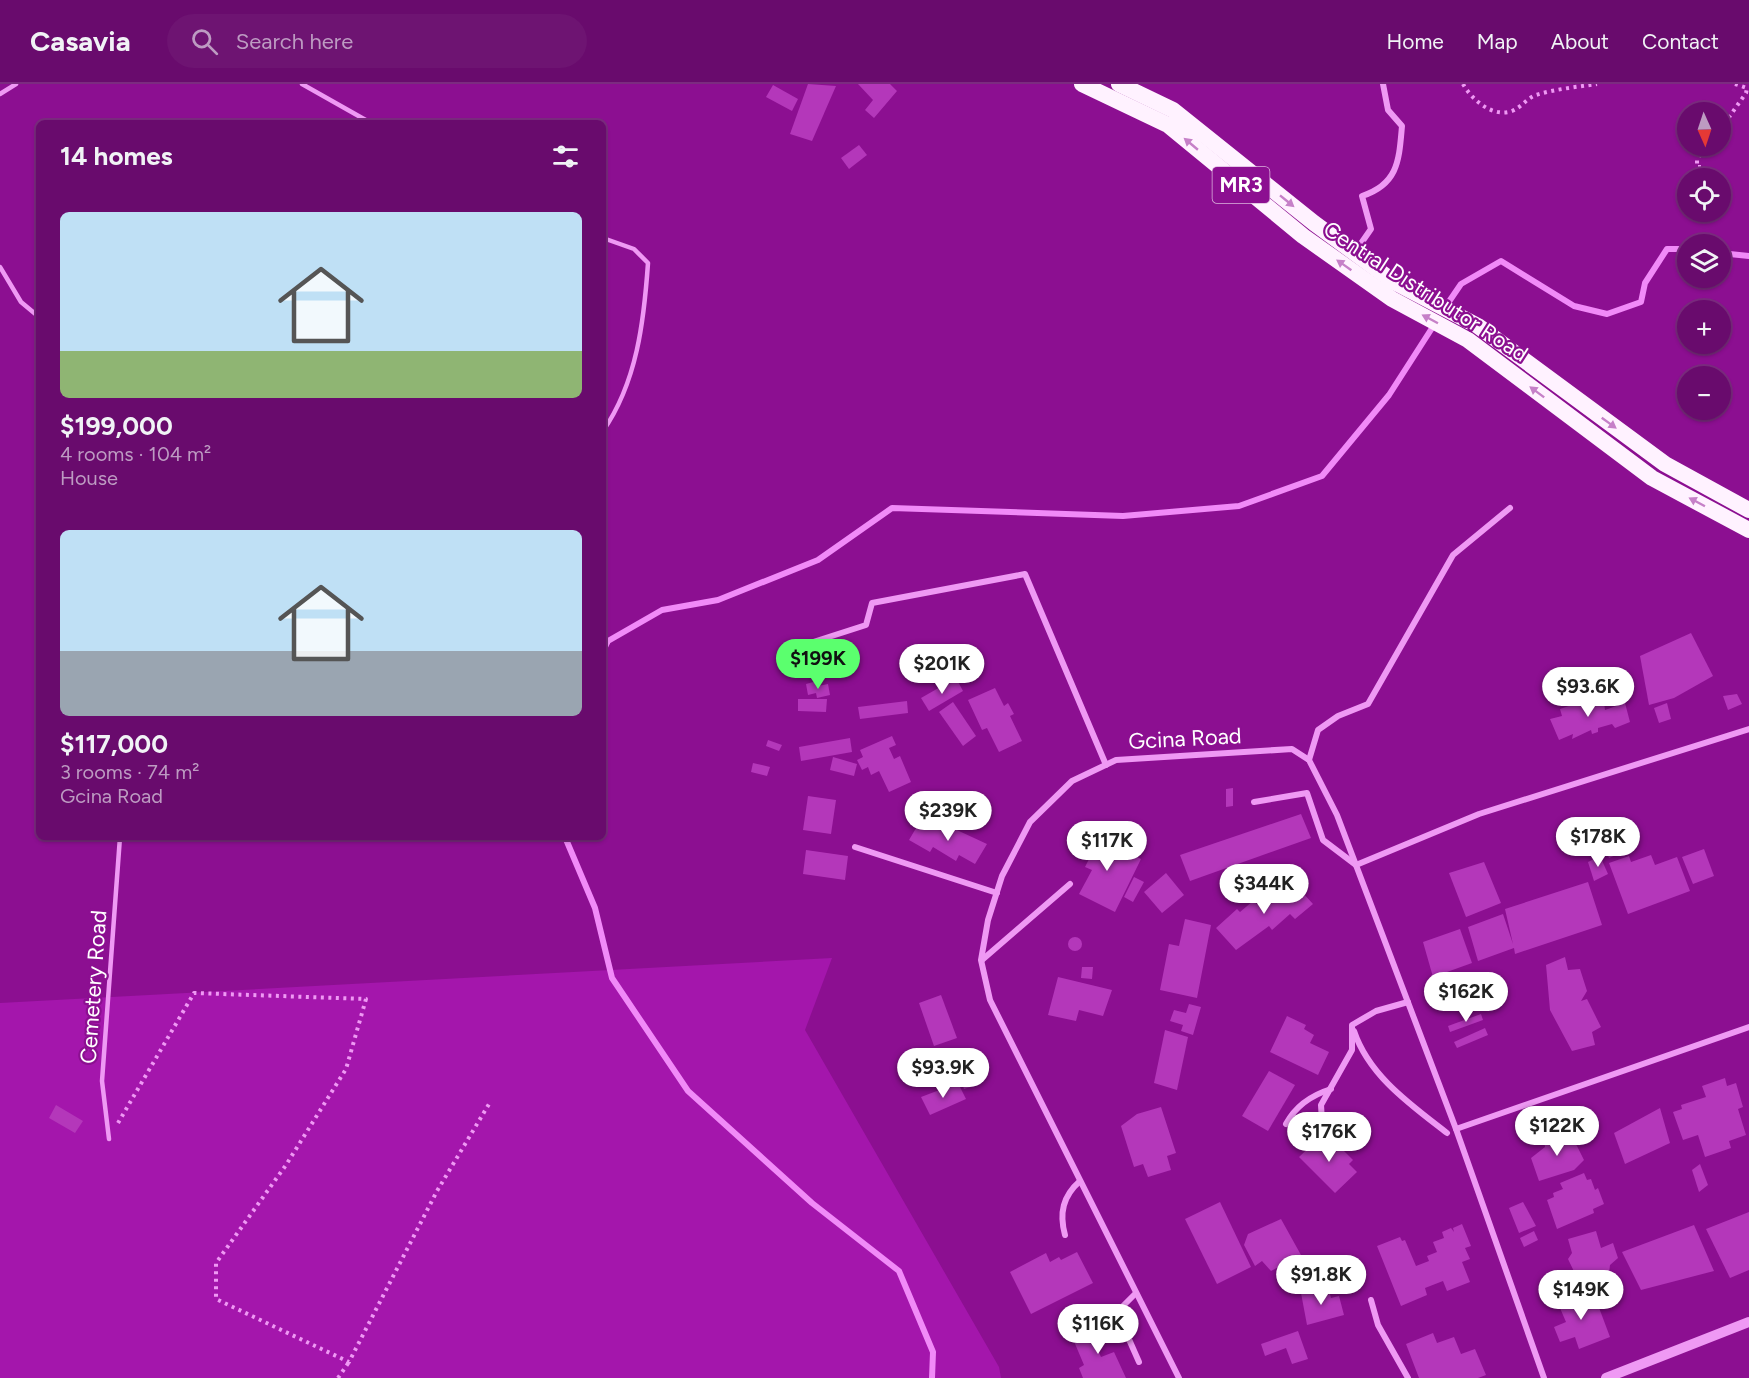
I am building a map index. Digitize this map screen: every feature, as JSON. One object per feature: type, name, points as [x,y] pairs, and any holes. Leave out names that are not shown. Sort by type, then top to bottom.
[{"type":"highway","name":"Central Distributor Road","points":[[1082,84],[1168,125],[1302,236],[1392,299],[1468,340],[1652,478],[1749,530]]},
{"type":"highway","name":"Central Distributor Road","points":[[1119,84],[1173,110],[1394,282],[1478,326],[1665,464],[1749,510]]},
{"type":"street","points":[[1354,252],[1371,229],[1362,196],[1376,192],[1390,178],[1399,162],[1402,126],[1388,110],[1383,84]]},
{"type":"street","points":[[1510,508],[1453,555],[1368,704],[1338,716],[1318,730],[1309,760],[1337,815],[1456,1129],[1544,1378]]},
{"type":"street","points":[[806,675],[807,644],[866,625],[872,603],[1025,574],[1106,765]]},
{"type":"street","points":[[1356,865],[1479,814],[1749,729]]},
{"type":"street","name":"Gcina Road","points":[[1179,1378],[990,1000],[981,960],[988,920],[1002,876],[1030,822],[1072,781],[1116,760],[1292,749],[1309,760]]},
{"type":"street","points":[[1254,802],[1307,793],[1323,840],[1356,865]]},
{"type":"street","points":[[855,847],[997,893]]},
{"type":"street","points":[[981,960],[1070,884]]},
{"type":"street","points":[[1352,1025],[1376,1011],[1408,1002]]},
{"type":"street","points":[[1322,1121],[1321,1105],[1352,1050],[1352,1025]]},
{"type":"street","points":[[1352,1025],[1362,1053],[1406,1102],[1447,1133]]},
{"type":"street","points":[[1456,1129],[1749,1028]]},
{"type":"street","points":[[1286,1124],[1302,1104],[1315,1094],[1332,1089]]},
{"type":"street","points":[[1065,1235],[1061,1221],[1062,1208],[1068,1192],[1080,1180]]},
{"type":"street","points":[[1136,1293],[1120,1309],[1120,1319],[1139,1362]]},
{"type":"street","points":[[1371,1300],[1378,1325],[1408,1378]]},
{"type":"street","points":[[1606,1378],[1749,1322]]},
{"type":"lane","points":[[0,94],[16,84]]},
{"type":"lane","points":[[302,84],[366,120]]},
{"type":"lane","points":[[606,239],[634,249],[648,263],[644,317],[634,360],[619,408],[606,426]]},
{"type":"lane","points":[[0,267],[21,302],[36,314]]},
{"type":"lane","name":"Cemetery Road","points":[[109,1139],[102,1081],[120,840]]},
{"type":"path","points":[[1463,84],[1470,97],[1496,112],[1513,110],[1530,97],[1547,92],[1597,84]]},
{"type":"path","points":[[1731,114],[1748,88],[1735,84]]},
{"type":"path","points":[[1700,156],[1697,167],[1701,167]]},
{"type":"path","points":[[109,1139],[194,993],[366,999],[346,1069],[286,1165],[216,1263],[216,1299],[349,1362]]},
{"type":"path","points":[[338,1378],[349,1362],[437,1191],[489,1104]]},
{"type":"shaded area","points":[[832,958],[805,1030],[999,1367],[1001,1378],[0,1378],[0,1003]]},
{"type":"building","points":[[808,84],[836,86],[812,141],[790,134]]},
{"type":"building","points":[[858,84],[890,84],[897,91],[874,118],[865,110],[873,100]]},
{"type":"building","points":[[773,85],[798,99],[792,111],[766,97]]},
{"type":"building","points":[[859,145],[867,155],[849,169],[841,158]]},
{"type":"building","points":[[1691,633],[1713,676],[1674,698],[1649,705],[1640,656]]},
{"type":"building","points":[[956,678],[963,691],[929,711],[921,698]]},
{"type":"building","points":[[817,681],[818,686],[828,684],[830,695],[817,698],[816,693],[808,695],[806,684]]},
{"type":"building","points":[[995,688],[1004,706],[1008,703],[1014,714],[1010,716],[1022,741],[999,752],[987,728],[982,730],[968,700]]},
{"type":"building","points":[[1737,694],[1742,704],[1728,710],[1723,696]]},
{"type":"building","points":[[1595,697],[1599,703],[1604,702],[1605,710],[1625,703],[1630,722],[1615,728],[1612,724],[1598,728],[1598,732],[1592,734],[1591,730],[1572,739],[1573,734],[1559,740],[1550,719],[1562,716],[1560,709]]},
{"type":"building","points":[[798,699],[827,699],[826,712],[798,711]]},
{"type":"building","points":[[907,701],[908,713],[860,719],[858,707]]},
{"type":"building","points":[[953,702],[976,736],[963,746],[939,712]]},
{"type":"building","points":[[1667,703],[1671,719],[1659,723],[1654,708]]},
{"type":"building","points":[[892,736],[896,745],[889,748],[894,759],[900,756],[911,782],[889,792],[879,771],[871,775],[868,767],[862,770],[857,760],[863,757],[860,750]]},
{"type":"building","points":[[850,738],[852,752],[801,761],[799,747]]},
{"type":"building","points":[[768,740],[782,745],[779,751],[766,746]]},
{"type":"building","points":[[833,757],[857,764],[854,776],[830,770]]},
{"type":"building","points":[[753,763],[770,767],[767,776],[751,772]]},
{"type":"building","points":[[1233,788],[1233,806],[1226,807],[1226,789]]},
{"type":"building","points":[[808,796],[836,800],[831,834],[803,830]]},
{"type":"building","points":[[1301,814],[1311,838],[1190,881],[1180,855]]},
{"type":"building","points":[[922,818],[943,830],[946,825],[987,844],[975,864],[959,855],[956,861],[933,847],[930,852],[909,840]]},
{"type":"building","points":[[1085,832],[1141,859],[1115,912],[1079,894],[1092,870],[1085,867],[1090,857],[1076,850]]},
{"type":"building","points":[[1614,843],[1618,854],[1609,858],[1605,847]]},
{"type":"building","points":[[1704,849],[1714,876],[1693,884],[1682,857]]},
{"type":"building","points":[[806,850],[848,856],[845,880],[803,874]]},
{"type":"building","points":[[1651,855],[1655,865],[1677,857],[1690,891],[1628,914],[1609,863],[1629,856],[1631,862]]},
{"type":"building","points":[[1600,856],[1608,874],[1594,881],[1588,862]]},
{"type":"building","points":[[1484,862],[1501,903],[1466,917],[1449,873]]},
{"type":"building","points":[[1166,873],[1184,895],[1162,913],[1144,892]]},
{"type":"building","points":[[1134,877],[1144,882],[1133,902],[1124,897]]},
{"type":"building","points":[[1291,880],[1313,904],[1295,919],[1290,914],[1272,930],[1269,926],[1236,950],[1216,928],[1237,909],[1240,912],[1253,901],[1257,904],[1274,889],[1276,893]]},
{"type":"building","points":[[1588,882],[1602,925],[1515,954],[1514,948],[1478,961],[1468,927],[1503,914],[1513,944],[1505,909]]},
{"type":"building","points":[[1185,919],[1211,925],[1197,998],[1160,990],[1169,944],[1179,946]]},
{"type":"building","points":[[1460,929],[1472,963],[1433,977],[1423,942]]},
{"type":"building","points":[[1072,937],[1078,937],[1082,944],[1078,951],[1072,951],[1068,947],[1068,941]]},
{"type":"building","points":[[1565,957],[1568,970],[1580,969],[1587,991],[1581,1001],[1587,999],[1601,1027],[1592,1032],[1595,1045],[1572,1051],[1550,1010],[1546,965]]},
{"type":"building","points":[[1082,967],[1093,967],[1092,979],[1081,978]]},
{"type":"building","points":[[1058,977],[1112,990],[1103,1016],[1079,1010],[1076,1021],[1048,1015]]},
{"type":"building","points":[[941,995],[957,1038],[934,1046],[919,1003]]},
{"type":"building","points":[[1189,1004],[1201,1007],[1193,1035],[1181,1031],[1183,1025],[1170,1021],[1174,1010],[1186,1013]]},
{"type":"building","points":[[1481,1014],[1483,1020],[1450,1032],[1448,1026]]},
{"type":"building","points":[[1287,1016],[1306,1025],[1304,1029],[1314,1035],[1310,1043],[1329,1052],[1318,1075],[1270,1052]]},
{"type":"building","points":[[1485,1028],[1488,1035],[1457,1048],[1454,1042]]},
{"type":"building","points":[[1165,1030],[1188,1037],[1177,1090],[1154,1083]]},
{"type":"building","points":[[977,1068],[982,1083],[964,1089],[959,1074]]},
{"type":"building","points":[[1269,1071],[1295,1085],[1268,1131],[1242,1116]]},
{"type":"building","points":[[1725,1078],[1727,1086],[1736,1083],[1743,1107],[1738,1109],[1746,1135],[1729,1141],[1731,1148],[1705,1157],[1698,1135],[1683,1140],[1673,1112],[1682,1109],[1681,1105],[1706,1097],[1702,1086]]},
{"type":"building","points":[[958,1083],[966,1099],[930,1115],[921,1097]]},
{"type":"building","points":[[56,1105],[83,1121],[75,1133],[49,1118]]},
{"type":"building","points":[[1161,1107],[1176,1153],[1167,1156],[1171,1170],[1148,1177],[1143,1164],[1134,1167],[1121,1126],[1137,1114]]},
{"type":"building","points":[[1660,1108],[1670,1143],[1625,1164],[1614,1133]]},
{"type":"building","points":[[1567,1133],[1584,1160],[1574,1170],[1539,1181],[1531,1158],[1545,1147],[1544,1140]]},
{"type":"building","points":[[1321,1136],[1327,1142],[1331,1138],[1353,1160],[1349,1164],[1357,1172],[1335,1193],[1299,1157]]},
{"type":"building","points":[[1700,1164],[1708,1185],[1699,1192],[1692,1170]]},
{"type":"building","points":[[1584,1173],[1587,1180],[1591,1179],[1595,1190],[1598,1188],[1604,1204],[1593,1209],[1594,1213],[1557,1229],[1547,1200],[1554,1197],[1553,1193],[1563,1189],[1560,1183]]},
{"type":"building","points":[[1220,1202],[1251,1267],[1217,1284],[1185,1219]]},
{"type":"building","points":[[1523,1202],[1536,1226],[1519,1233],[1509,1208]]},
{"type":"building","points":[[1749,1212],[1749,1270],[1730,1278],[1706,1229]]},
{"type":"building","points":[[1281,1219],[1301,1255],[1271,1271],[1262,1261],[1255,1266],[1244,1245],[1248,1234]]},
{"type":"building","points":[[1462,1224],[1471,1246],[1465,1248],[1470,1259],[1462,1262],[1470,1282],[1447,1291],[1443,1281],[1425,1288],[1427,1295],[1401,1306],[1377,1246],[1400,1237],[1402,1241],[1405,1240],[1416,1266],[1429,1261],[1427,1256],[1437,1252],[1433,1242],[1444,1238],[1442,1232],[1451,1228],[1454,1232],[1453,1228]]},
{"type":"building","points":[[1694,1225],[1714,1271],[1641,1290],[1622,1252]]},
{"type":"building","points":[[1534,1231],[1538,1240],[1524,1247],[1520,1238]]},
{"type":"building","points":[[1596,1231],[1601,1248],[1613,1243],[1618,1258],[1610,1265],[1609,1273],[1581,1286],[1568,1259],[1572,1253],[1568,1239]]},
{"type":"building","points":[[1077,1252],[1093,1283],[1031,1314],[1010,1272],[1046,1253],[1050,1262],[1059,1257],[1061,1260]]},
{"type":"building","points":[[1322,1288],[1323,1295],[1330,1294],[1331,1298],[1339,1296],[1344,1315],[1307,1325],[1301,1293]]},
{"type":"building","points":[[1584,1291],[1590,1304],[1598,1305],[1610,1337],[1579,1349],[1575,1337],[1560,1342],[1554,1327],[1566,1322],[1557,1301]]},
{"type":"building","points":[[1110,1322],[1116,1334],[1095,1344],[1101,1357],[1114,1352],[1126,1378],[1083,1378],[1079,1368],[1084,1365],[1073,1339]]},
{"type":"building","points":[[1298,1331],[1308,1359],[1292,1364],[1286,1348],[1265,1356],[1261,1344]]},
{"type":"building","points":[[1433,1333],[1437,1343],[1454,1337],[1461,1354],[1475,1349],[1486,1375],[1478,1378],[1419,1378],[1406,1344]]},
{"type":"waterway","points":[[1446,306],[1461,284],[1501,261],[1574,306],[1607,314],[1641,302],[1645,283],[1667,249],[1677,249]]},
{"type":"waterway","points":[[1731,254],[1749,256]]},
{"type":"waterway","points":[[606,645],[608,641],[662,610],[718,600],[818,560],[892,508],[1123,516],[1239,506],[1322,476],[1389,395],[1434,325]]},
{"type":"waterway","points":[[566,840],[595,908],[612,978],[688,1091],[812,1203],[899,1271],[933,1352],[932,1378]]}]
